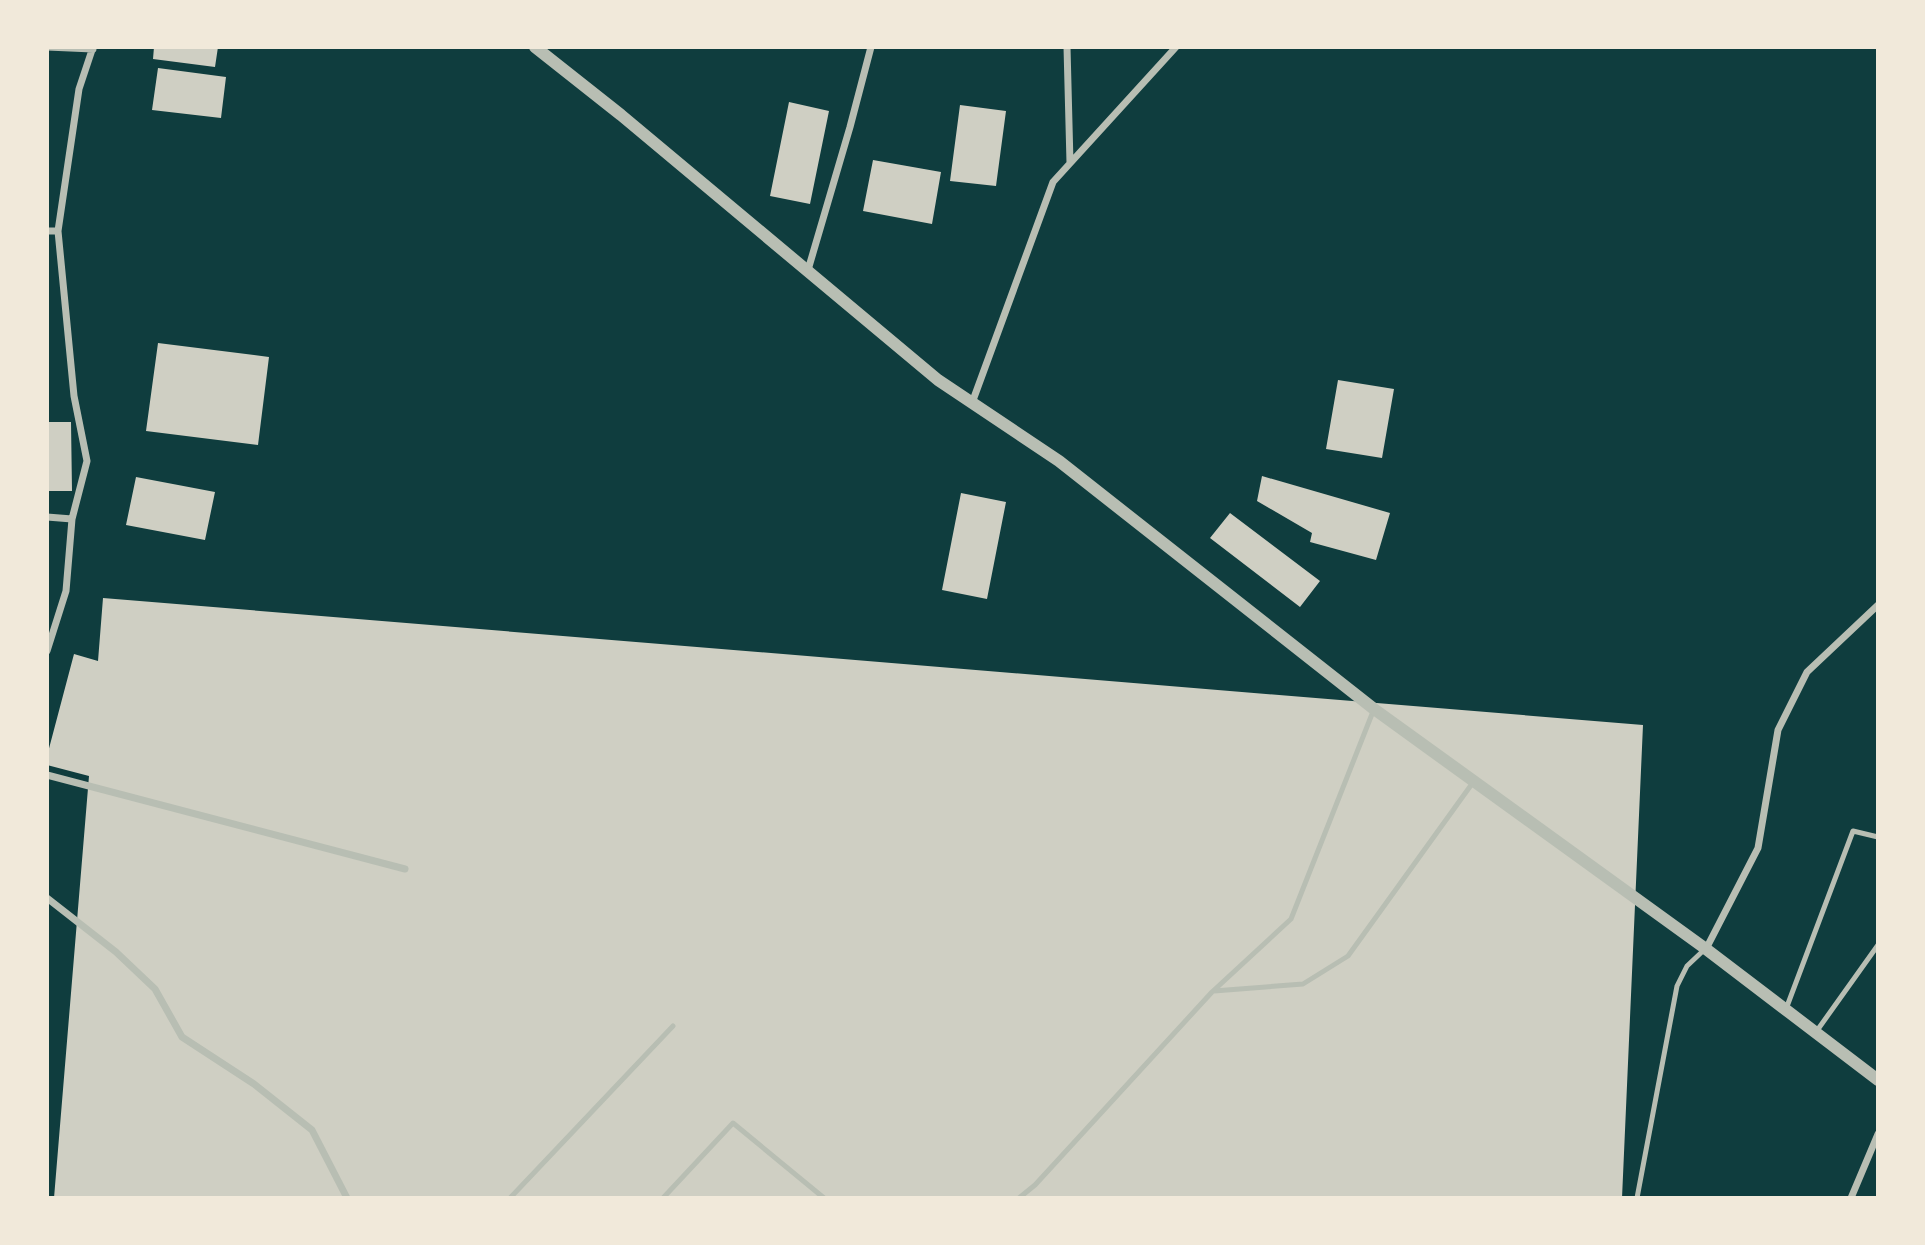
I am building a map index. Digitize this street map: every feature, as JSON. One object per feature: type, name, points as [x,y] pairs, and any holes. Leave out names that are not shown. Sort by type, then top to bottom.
[{"type":"street","points":[[47,47],[93,48],[79,89],[58,231],[74,396],[87,461],[72,519],[66,591],[47,651]]},
{"type":"street","points":[[535,47],[621,115],[938,380],[1059,461],[1374,709],[1706,949],[1878,1080]]},
{"type":"street","points":[[808,270],[871,47]]},
{"type":"street","points":[[1067,47],[1070,164]]},
{"type":"street","points":[[972,403],[1054,182],[1176,47]]},
{"type":"street","points":[[47,231],[58,231]]},
{"type":"street","points":[[47,517],[72,519]]},
{"type":"street","points":[[1706,949],[1758,848],[1778,730],[1789,706],[1807,672],[1878,605]]},
{"type":"street","points":[[47,775],[405,869]]},
{"type":"street","points":[[47,898],[116,952],[155,989],[182,1037],[254,1084],[312,1130],[346,1198]]},
{"type":"street","points":[[1851,1198],[1878,1134]]},
{"type":"lane","points":[[1019,1198],[1035,1185],[1212,992],[1292,919],[1374,709]]},
{"type":"lane","points":[[1212,992],[1303,984],[1348,956],[1474,781]]},
{"type":"lane","points":[[1786,1009],[1853,831],[1878,837]]},
{"type":"lane","points":[[1816,1032],[1878,945]]},
{"type":"lane","points":[[1637,1198],[1677,986],[1687,966],[1706,949]]},
{"type":"lane","points":[[512,1198],[673,1026]]},
{"type":"lane","points":[[667,1196],[733,1123],[824,1198]]},
{"type":"building","points":[[154,47],[218,47],[215,67],[153,59]]},
{"type":"building","points":[[158,68],[226,77],[221,118],[152,110]]},
{"type":"building","points":[[789,102],[829,111],[810,204],[770,196]]},
{"type":"building","points":[[960,105],[1006,111],[996,186],[950,181]]},
{"type":"building","points":[[873,160],[941,172],[932,224],[863,211]]},
{"type":"building","points":[[158,343],[269,357],[258,445],[146,431]]},
{"type":"building","points":[[1338,380],[1394,389],[1382,458],[1326,449]]},
{"type":"building","points":[[47,422],[71,422],[72,491],[47,491]]},
{"type":"building","points":[[1262,476],[1390,513],[1376,560],[1310,542],[1312,533],[1257,501]]},
{"type":"building","points":[[136,477],[215,492],[205,540],[126,525]]},
{"type":"building","points":[[961,493],[1006,502],[987,599],[942,590]]},
{"type":"building","points":[[1230,513],[1320,581],[1300,607],[1210,538]]},
{"type":"building","points":[[103,598],[1643,725],[1622,1198],[54,1198],[89,776],[47,765],[47,756],[74,654],[98,661]]}]
